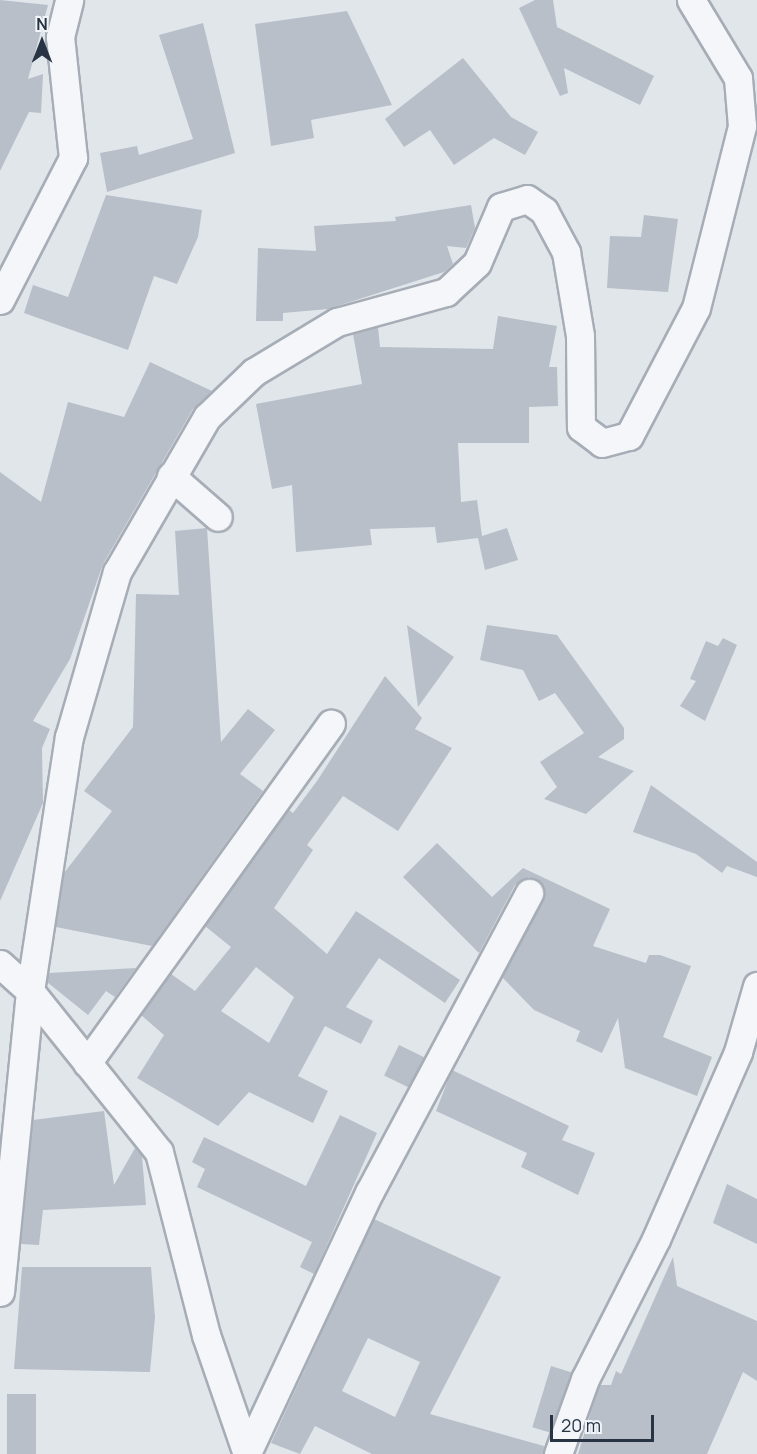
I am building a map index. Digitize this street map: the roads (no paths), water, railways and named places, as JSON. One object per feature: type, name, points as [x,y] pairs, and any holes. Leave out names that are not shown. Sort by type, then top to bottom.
[{"type":"street","points":[[0,300],[73,158],[60,37],[69,0]]},
{"type":"street","points":[[0,1292],[30,991],[69,737],[117,572],[207,417],[254,372],[337,322],[446,292],[477,263],[501,207],[527,199],[544,211],[566,252],[580,336],[581,427],[602,443],[629,436],[696,308],[742,126],[738,78],[691,0]]},
{"type":"street","points":[[171,476],[218,517]]},
{"type":"street","points":[[87,1063],[331,724]]},
{"type":"street","points":[[248,1454],[370,1191],[529,893]]},
{"type":"street","points":[[0,964],[30,991],[159,1152],[206,1335],[248,1454]]},
{"type":"street","points":[[558,1454],[585,1379],[656,1239],[738,1052],[757,986]]}]
